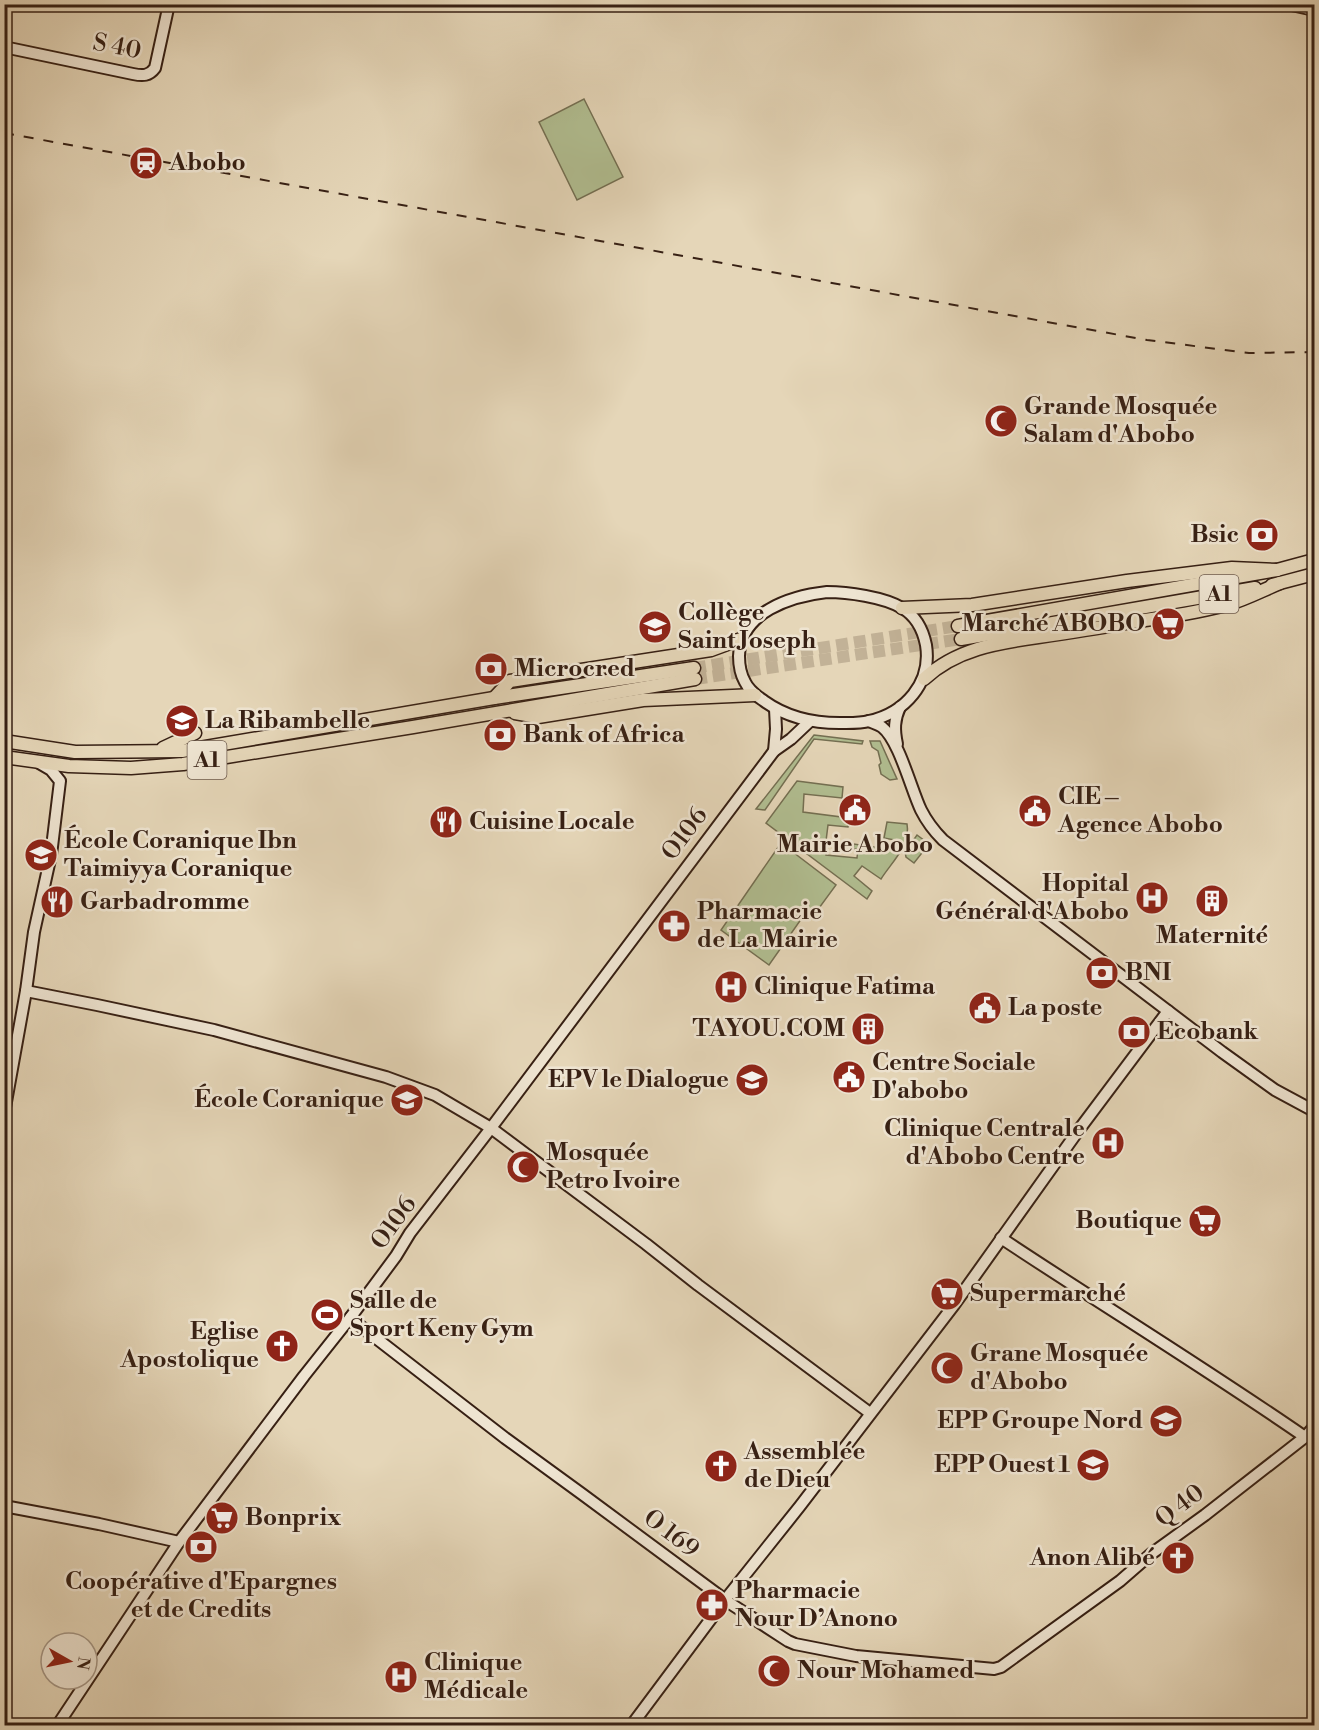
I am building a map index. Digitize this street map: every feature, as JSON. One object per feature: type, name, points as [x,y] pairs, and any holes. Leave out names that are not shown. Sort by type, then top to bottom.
[{"type":"main road","name":"A1","points":[[1278,577],[1314,560]]},
{"type":"main road","points":[[902,608],[972,605],[1127,581],[1232,568],[1278,577]]},
{"type":"main road","name":"A1","points":[[959,633],[1278,577],[1314,574]]},
{"type":"main road","points":[[924,679],[945,663],[993,644],[1118,625],[1230,604],[1278,577]]},
{"type":"main road","points":[[494,698],[510,681],[711,650],[741,639]]},
{"type":"main road","name":"A1","points":[[4,741],[75,752],[182,751],[494,698],[694,674],[508,711],[183,764],[131,768],[69,766],[4,757]]},
{"type":"main road","points":[[508,711],[538,717],[654,699],[755,695]]},
{"type":"main road","points":[[153,751],[195,733]]},
{"type":"street","name":"S 40","points":[[4,47],[133,74],[150,74],[155,68],[169,4]]},
{"type":"street","points":[[1287,4],[1314,10]]},
{"type":"street","points":[[827,592],[854,594],[902,608],[916,620],[925,639],[928,663],[924,679],[917,690],[900,706],[869,721],[809,722],[775,709],[755,695],[744,682],[739,659],[741,639],[745,631],[765,612],[786,601],[827,592]]},
{"type":"street","points":[[897,750],[894,727],[900,706]]},
{"type":"street","points":[[774,751],[775,709]]},
{"type":"street","points":[[869,721],[883,728],[897,750],[922,813],[943,840],[1275,1090],[1314,1111]]},
{"type":"street","name":"O106","points":[[57,1725],[179,1542],[350,1318],[396,1256],[410,1233],[774,751],[809,722]]},
{"type":"street","points":[[4,1113],[34,933],[51,855],[60,781],[51,770],[36,762]]},
{"type":"street","points":[[26,991],[214,1030],[379,1075],[435,1095],[491,1128],[870,1413]]},
{"type":"street","points":[[631,1725],[954,1305],[1078,1131],[1168,1011]]},
{"type":"street","points":[[1001,1238],[1202,1367],[1305,1437]]},
{"type":"street","name":"O 169","points":[[350,1318],[504,1438],[725,1600],[795,1644],[856,1656],[994,1669],[1012,1660]]},
{"type":"street","name":"Q 40","points":[[1012,1660],[1120,1581],[1151,1554],[1305,1437],[1314,1426]]},
{"type":"street","points":[[4,1506],[179,1542]]},
{"type":"green space","points":[[584,99],[623,177],[577,200],[539,122]]},
{"type":"green space","points":[[814,735],[863,741],[862,744],[814,739],[765,810],[756,809]]},
{"type":"green space","points":[[870,741],[880,741],[897,779],[890,780],[881,774],[878,751],[872,747]]},
{"type":"green space","points":[[797,781],[843,787],[842,798],[804,794],[803,812],[849,818],[848,827],[828,825],[826,841],[847,843],[847,847],[827,844],[826,855],[857,858],[858,849],[853,849],[854,844],[894,850],[895,840],[884,838],[887,822],[907,824],[903,846],[881,879],[862,866],[854,876],[872,891],[867,899],[766,823]]},
{"type":"green space","points":[[917,835],[929,844],[914,863],[906,857],[905,852]]},
{"type":"green space","points":[[781,843],[836,885],[811,919],[804,915],[769,965],[721,930]]},
{"type":"tunnel","points":[[694,668],[958,626]]},
{"type":"tunnel","points":[[695,679],[961,639]]},
{"type":"railway","points":[[4,133],[1147,340],[1249,353],[1314,352]]},
{"type":"place","name":"Abobo","points":[[146,163]]},
{"type":"place","name":"Grande Mosquée Salam d'Abobo","points":[[1001,421]]},
{"type":"place","name":"Bsic","points":[[1262,535]]},
{"type":"place","name":"Marché ABOBO","points":[[1168,624]]},
{"type":"place","name":"Collège Saint Joseph","points":[[655,627]]},
{"type":"place","name":"Microcred","points":[[491,669]]},
{"type":"place","name":"La Ribambelle","points":[[182,721]]},
{"type":"place","name":"Bank of Africa","points":[[500,735]]},
{"type":"place","name":"Mairie Abobo","points":[[855,810]]},
{"type":"place","name":"CIE – Agence Abobo","points":[[1035,811]]},
{"type":"place","name":"Cuisine Locale","points":[[446,822]]},
{"type":"place","name":"École Coranique Ibn Taimiyya Coranique","points":[[41,855]]},
{"type":"place","name":"Hopital Général d'Abobo","points":[[1152,898]]},
{"type":"place","name":"Maternité","points":[[1212,901]]},
{"type":"place","name":"Garbadromme","points":[[57,902]]},
{"type":"place","name":"Pharmacie de La Mairie","points":[[674,926]]},
{"type":"place","name":"BNI","points":[[1102,973]]},
{"type":"place","name":"Clinique Fatima","points":[[731,987]]},
{"type":"place","name":"La poste","points":[[985,1008]]},
{"type":"place","name":"TAYOU.COM","points":[[868,1029]]},
{"type":"place","name":"Ecobank","points":[[1134,1032]]},
{"type":"place","name":"Centre Sociale D'abobo","points":[[849,1077]]},
{"type":"place","name":"EPV le Dialogue","points":[[752,1080]]},
{"type":"place","name":"École Coranique","points":[[407,1100]]},
{"type":"place","name":"Clinique Centrale d'Abobo Centre","points":[[1108,1143]]},
{"type":"place","name":"Mosquée Petro Ivoire","points":[[523,1167]]},
{"type":"place","name":"Boutique","points":[[1205,1221]]},
{"type":"place","name":"Supermarché","points":[[947,1294]]},
{"type":"place","name":"Salle de Sport Keny Gym","points":[[327,1315]]},
{"type":"place","name":"Eglise Apostolique","points":[[282,1346]]},
{"type":"place","name":"Grane Mosquée d'Abobo","points":[[947,1368]]},
{"type":"place","name":"EPP Groupe Nord","points":[[1166,1421]]},
{"type":"place","name":"EPP Ouest 1","points":[[1093,1465]]},
{"type":"place","name":"Assemblée de Dieu","points":[[721,1466]]},
{"type":"place","name":"Bonprix","points":[[222,1518]]},
{"type":"place","name":"Coopérative d'Epargnes et de Credits","points":[[201,1547]]},
{"type":"place","name":"Anon Alibé","points":[[1178,1558]]},
{"type":"place","name":"Pharmacie Nour D’Anono","points":[[712,1605]]},
{"type":"place","name":"Nour Mohamed","points":[[774,1671]]},
{"type":"place","name":"Clinique Médicale","points":[[401,1677]]}]
